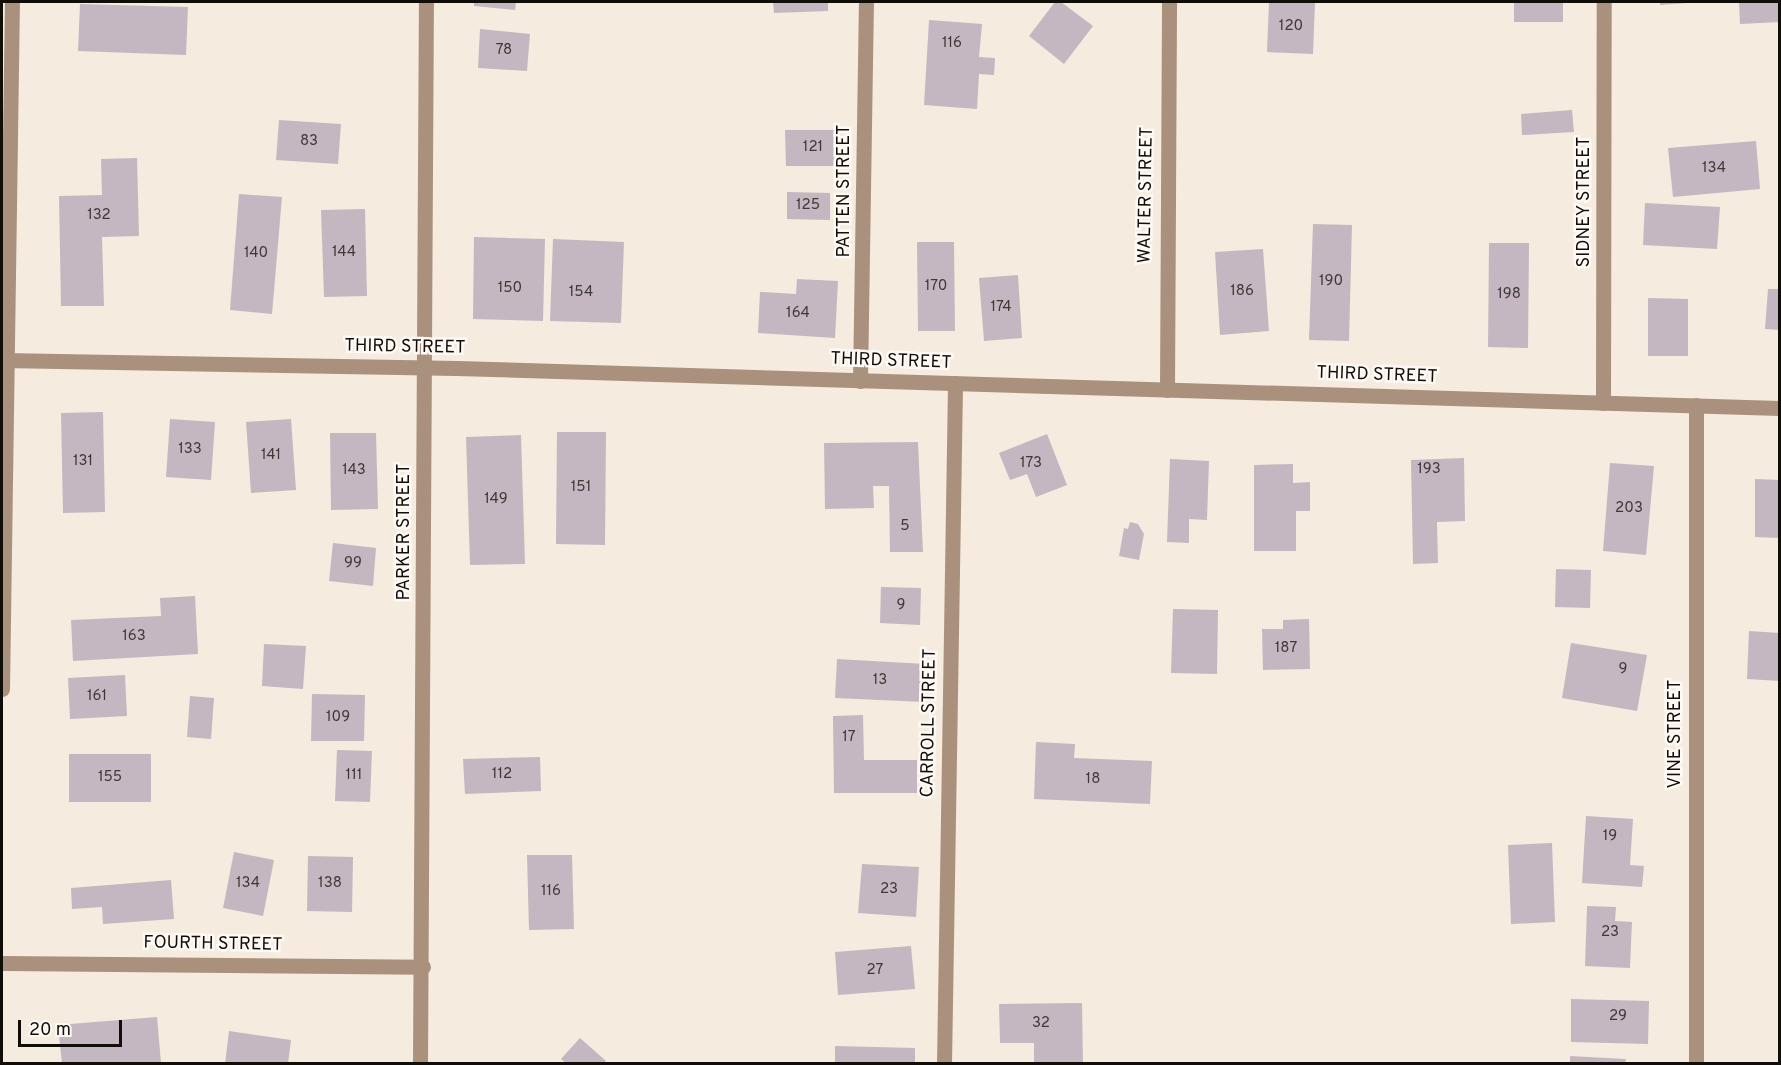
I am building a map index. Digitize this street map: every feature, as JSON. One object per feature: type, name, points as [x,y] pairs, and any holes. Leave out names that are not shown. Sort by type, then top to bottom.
[{"type":"street","points":[[2,689],[3,360],[12,2]]},
{"type":"street","name":"PARKER STREET","points":[[420,1064],[423,967],[426,2]]},
{"type":"street","name":"PATTEN STREET","points":[[860,381],[866,2]]},
{"type":"street","name":"WALTER STREET","points":[[1167,390],[1169,2]]},
{"type":"street","name":"SIDNEY STREET","points":[[1603,403],[1604,2]]},
{"type":"street","name":"THIRD STREET","points":[[3,360],[424,368],[1779,408]]},
{"type":"street","name":"CARROLL STREET","points":[[944,1064],[955,383]]},
{"type":"street","name":"VINE STREET","points":[[1695,1064],[1696,405]]},
{"type":"street","name":"FOURTH STREET","points":[[2,963],[423,967]]},
{"type":"building","points":[[474,2],[516,2],[515,10],[474,6]]},
{"type":"building","points":[[773,2],[828,2],[828,11],[774,13]]},
{"type":"building","points":[[1055,2],[1061,2],[1093,26],[1064,64],[1029,36]]},
{"type":"building","points":[[1269,2],[1315,2],[1313,54],[1267,52]]},
{"type":"building","points":[[1514,2],[1563,2],[1563,22],[1514,22]]},
{"type":"building","points":[[1660,2],[1688,2],[1688,3],[1660,5]]},
{"type":"building","points":[[1739,2],[1780,2],[1780,22],[1740,24]]},
{"type":"building","points":[[80,4],[188,7],[186,55],[78,51]]},
{"type":"building","points":[[929,20],[982,24],[979,57],[995,58],[994,75],[979,74],[977,109],[924,105]]},
{"type":"building","points":[[480,29],[530,34],[527,71],[478,68]]},
{"type":"building","points":[[1572,110],[1574,132],[1522,135],[1521,114]]},
{"type":"building","points":[[279,120],[341,124],[338,164],[276,160]]},
{"type":"building","points":[[785,130],[840,130],[840,166],[786,166]]},
{"type":"building","points":[[1756,141],[1760,189],[1673,197],[1668,148]]},
{"type":"building","points":[[137,158],[139,236],[102,237],[104,306],[61,306],[59,196],[102,195],[101,159]]},
{"type":"building","points":[[787,192],[830,193],[830,220],[787,219]]},
{"type":"building","points":[[239,194],[282,197],[272,314],[230,310]]},
{"type":"building","points":[[1645,203],[1720,207],[1717,249],[1643,245]]},
{"type":"building","points":[[365,209],[367,296],[324,297],[321,210]]},
{"type":"building","points":[[1313,224],[1352,225],[1349,341],[1309,340]]},
{"type":"building","points":[[474,237],[545,239],[543,321],[473,319]]},
{"type":"building","points":[[553,239],[624,242],[621,323],[550,321]]},
{"type":"building","points":[[917,242],[954,242],[955,331],[918,331]]},
{"type":"building","points":[[1489,243],[1529,243],[1528,348],[1488,347]]},
{"type":"building","points":[[1263,249],[1269,331],[1220,335],[1215,252]]},
{"type":"building","points":[[1018,275],[1022,338],[984,341],[979,278]]},
{"type":"building","points":[[797,279],[838,281],[835,338],[758,333],[760,292],[796,294]]},
{"type":"building","points":[[1768,289],[1780,289],[1780,330],[1765,329]]},
{"type":"building","points":[[1648,298],[1688,299],[1688,356],[1648,356]]},
{"type":"building","points":[[103,412],[105,512],[63,513],[61,413]]},
{"type":"building","points":[[170,419],[215,422],[211,480],[166,477]]},
{"type":"building","points":[[291,419],[296,490],[251,493],[246,422]]},
{"type":"building","points":[[557,432],[606,432],[605,545],[556,544]]},
{"type":"building","points":[[330,433],[376,433],[378,509],[331,510]]},
{"type":"building","points":[[1047,434],[1067,485],[1036,497],[1027,474],[1010,480],[999,453]]},
{"type":"building","points":[[521,435],[525,564],[470,565],[466,437]]},
{"type":"building","points":[[918,442],[923,552],[890,552],[889,486],[873,486],[874,508],[825,509],[824,443]]},
{"type":"building","points":[[1464,458],[1465,521],[1437,522],[1438,563],[1413,564],[1411,460]]},
{"type":"building","points":[[1170,459],[1209,461],[1207,520],[1189,519],[1189,543],[1167,542]]},
{"type":"building","points":[[1610,463],[1654,466],[1646,555],[1603,551]]},
{"type":"building","points":[[1293,464],[1293,483],[1310,482],[1310,511],[1296,511],[1296,551],[1254,551],[1254,465]]},
{"type":"building","points":[[1755,479],[1780,480],[1780,538],[1755,537]]},
{"type":"building","points":[[1130,522],[1138,524],[1144,534],[1139,560],[1119,556],[1124,528],[1128,529]]},
{"type":"building","points":[[333,543],[376,548],[373,586],[329,581]]},
{"type":"building","points":[[1556,569],[1591,570],[1590,608],[1555,607]]},
{"type":"building","points":[[881,587],[921,588],[920,625],[880,623]]},
{"type":"building","points":[[195,596],[198,654],[73,661],[71,620],[161,616],[160,598]]},
{"type":"building","points":[[1173,609],[1218,610],[1217,674],[1171,673]]},
{"type":"building","points":[[1309,619],[1310,669],[1263,670],[1262,629],[1283,629],[1283,620]]},
{"type":"building","points":[[1749,631],[1780,633],[1780,681],[1747,679]]},
{"type":"building","points":[[1571,643],[1647,655],[1637,711],[1562,698]]},
{"type":"building","points":[[264,644],[306,646],[303,689],[262,686]]},
{"type":"building","points":[[837,659],[925,664],[924,702],[835,698]]},
{"type":"building","points":[[125,675],[127,716],[70,719],[68,678]]},
{"type":"building","points":[[312,694],[365,695],[364,741],[311,741]]},
{"type":"building","points":[[190,696],[214,698],[211,739],[187,737]]},
{"type":"building","points":[[863,715],[864,760],[917,760],[917,793],[834,793],[833,716]]},
{"type":"building","points":[[1036,742],[1075,744],[1074,758],[1152,761],[1150,804],[1034,799]]},
{"type":"building","points":[[337,750],[372,751],[370,802],[335,801]]},
{"type":"building","points":[[69,754],[151,754],[151,802],[69,802]]},
{"type":"building","points":[[540,757],[541,791],[465,794],[463,759]]},
{"type":"building","points":[[1586,816],[1633,819],[1630,865],[1644,866],[1642,887],[1582,883]]},
{"type":"building","points":[[1552,843],[1555,922],[1511,924],[1508,845]]},
{"type":"building","points":[[234,852],[274,860],[263,916],[223,908]]},
{"type":"building","points":[[527,855],[572,855],[574,929],[529,930]]},
{"type":"building","points":[[308,856],[353,857],[352,912],[307,911]]},
{"type":"building","points":[[862,864],[919,867],[916,917],[858,913]]},
{"type":"building","points":[[171,880],[174,919],[103,924],[102,907],[72,909],[71,888]]},
{"type":"building","points":[[1587,906],[1616,907],[1615,921],[1632,922],[1630,968],[1585,966]]},
{"type":"building","points":[[911,946],[915,989],[838,995],[835,952]]},
{"type":"building","points":[[1571,999],[1649,1001],[1648,1044],[1571,1042]]},
{"type":"building","points":[[1082,1003],[1083,1064],[1034,1064],[1034,1043],[1000,1043],[999,1004]]},
{"type":"building","points":[[157,1017],[161,1063],[62,1064],[58,1025]]},
{"type":"building","points":[[229,1031],[291,1040],[288,1064],[225,1064]]},
{"type":"building","points":[[580,1038],[606,1061],[604,1064],[567,1064],[561,1059]]},
{"type":"building","points":[[835,1046],[915,1048],[915,1064],[835,1064]]},
{"type":"building","points":[[1570,1056],[1626,1059],[1625,1064],[1570,1064]]}]
